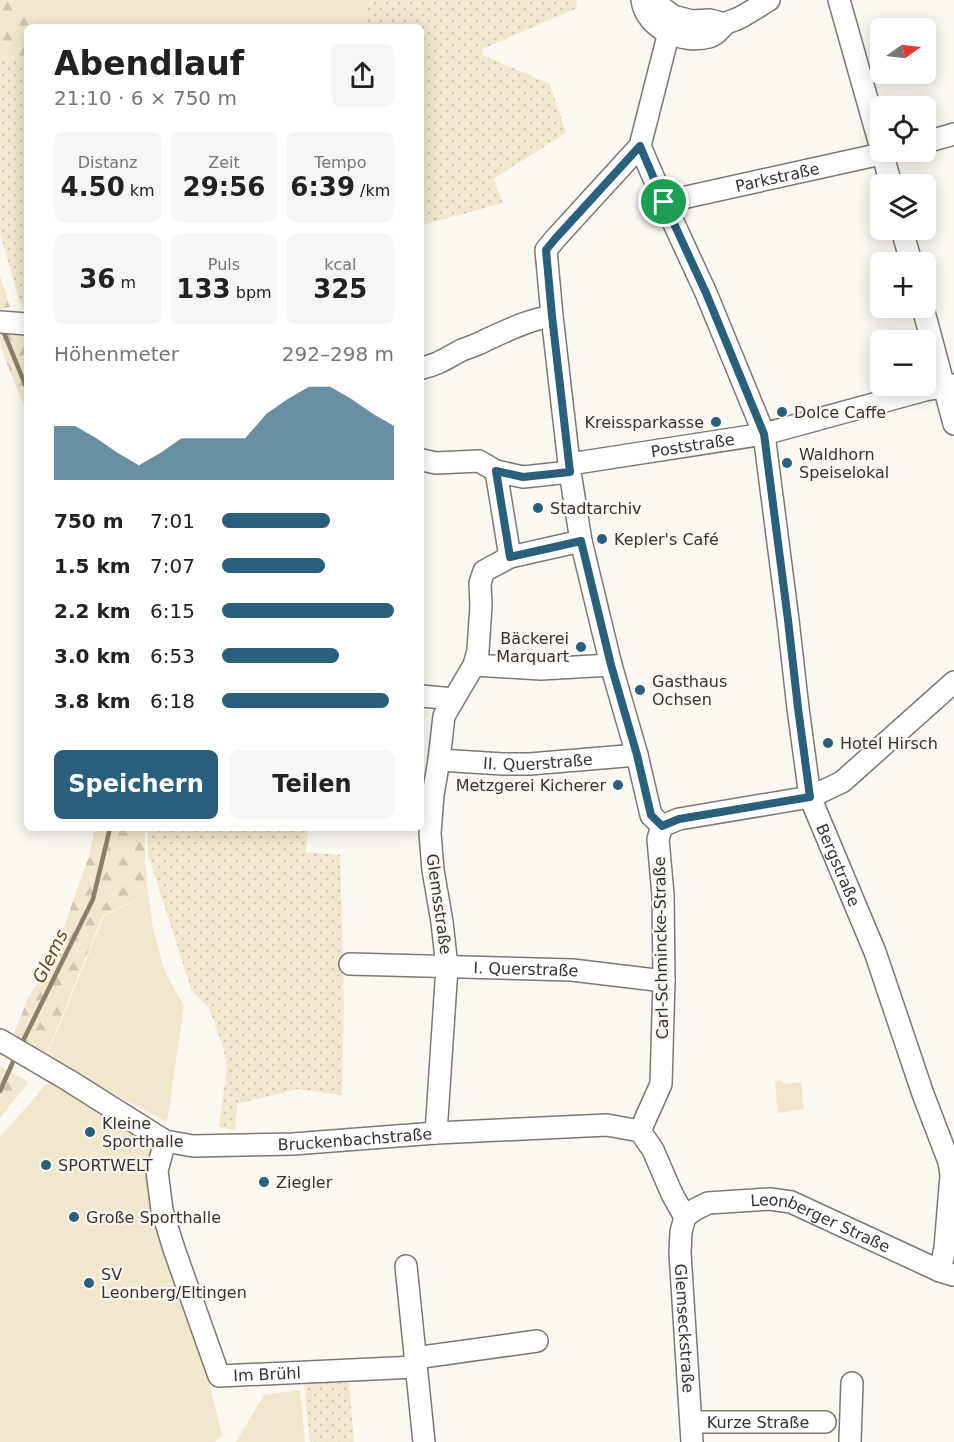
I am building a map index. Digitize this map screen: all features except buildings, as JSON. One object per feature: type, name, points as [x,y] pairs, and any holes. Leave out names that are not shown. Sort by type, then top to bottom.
[{"type":"street","points":[[642,0],[643,7],[657,26],[710,20],[725,24],[770,0]]},
{"type":"street","points":[[652,0],[671,25]]},
{"type":"street","points":[[839,0],[870,103]]},
{"type":"street","points":[[671,25],[640,146],[546,250],[570,468],[581,541],[651,815],[662,826],[679,819],[810,797],[842,782],[954,682]]},
{"type":"street","points":[[936,139],[954,134]]},
{"type":"street","name":"Bergstraße","points":[[640,146],[706,293],[764,434],[810,797],[874,952],[949,1162],[951,1175],[945,1248],[947,1273]]},
{"type":"street","name":"Parkstraße","points":[[664,202],[870,153]]},
{"type":"street","points":[[424,368],[436,365],[508,329],[534,319],[552,316]]},
{"type":"street","points":[[926,318],[949,386],[954,424]]},
{"type":"street","name":"Poststraße","points":[[424,460],[436,463],[479,461],[496,471],[523,477],[764,434],[925,390],[949,386]]},
{"type":"street","points":[[496,471],[510,557]]},
{"type":"street","name":"Glemsstraße","points":[[436,1133],[447,967],[430,833],[432,795],[444,716],[474,664],[478,651],[480,583],[484,571],[510,557],[581,541]]},
{"type":"street","points":[[474,664],[541,669],[611,665]]},
{"type":"street","points":[[424,696],[453,699]]},
{"type":"street","name":"II. Querstraße","points":[[439,760],[530,764],[637,755]]},
{"type":"street","name":"Carl-Schmincke-Straße","points":[[640,1131],[661,1084],[664,981],[663,895],[658,839],[662,826]]},
{"type":"street","name":"I. Querstraße","points":[[350,964],[572,970],[664,981]]},
{"type":"street","name":"Bruckenbachstraße","points":[[6,1044],[165,1141],[193,1146],[293,1144],[436,1133],[607,1125],[640,1131]]},
{"type":"street","points":[[640,1131],[653,1150],[672,1194],[685,1217]]},
{"type":"street","name":"Im Brühl","points":[[165,1141],[157,1171],[162,1210],[219,1376],[416,1363]]},
{"type":"street","name":"Leonberger Straße","points":[[685,1217],[708,1203],[770,1199],[791,1202],[947,1273]]},
{"type":"street","name":"Glemseckstraße","points":[[685,1217],[681,1232],[680,1253],[692,1432]]},
{"type":"street","points":[[406,1266],[424,1442]]},
{"type":"street","points":[[416,1363],[537,1341]]},
{"type":"street","points":[[850,1442],[852,1383]]},
{"type":"street","name":"Kurze Straße","points":[[692,1432],[825,1422]]},
{"type":"green space","points":[[0,0],[26,0],[34,24],[24,24],[24,63],[0,57]]},
{"type":"green space","points":[[26,0],[374,0],[362,6],[367,24],[34,24]]},
{"type":"green space","points":[[374,0],[576,0],[577,8],[482,49],[483,55],[550,84],[566,133],[493,179],[503,203],[424,224],[424,24],[367,24],[362,6]]},
{"type":"green space","points":[[0,57],[24,63],[24,309],[20,303],[0,233]]},
{"type":"green space","points":[[0,275],[10,307],[0,309]]},
{"type":"green space","points":[[0,332],[24,334],[24,406],[0,346]]},
{"type":"green space","points":[[94,831],[145,831],[148,894],[103,915],[45,1058],[13,1036],[28,998],[54,955],[89,856]]},
{"type":"green space","points":[[147,831],[308,831],[306,852],[340,855],[344,1001],[342,1095],[297,1089],[237,1104],[235,1130],[219,1127],[227,1067],[223,1047],[209,1008],[192,991],[148,855]]},
{"type":"green space","points":[[148,894],[153,928],[165,972],[184,1006],[167,1122],[46,1058],[104,916]]},
{"type":"green space","points":[[0,1066],[29,1082],[0,1118]]},
{"type":"green space","name":"SV Leonberg/Eltingen","points":[[50,1080],[153,1141],[147,1182],[210,1385],[222,1435],[215,1442],[0,1442],[0,1137]]},
{"type":"green space","points":[[780,1080],[785,1084],[801,1082],[804,1109],[778,1113],[775,1084]]},
{"type":"green space","points":[[304,1383],[349,1383],[354,1442],[310,1442]]},
{"type":"green space","points":[[300,1390],[305,1442],[236,1442],[264,1395]]},
{"type":"waterway","name":"Glems","points":[[2,328],[24,382]]},
{"type":"waterway","name":"Glems","points":[[21,1045],[93,899],[109,831]]},
{"type":"waterway","name":"Glems","points":[[0,1091],[16,1055]]},
{"type":"place","name":"Dolce Caffe","points":[[782,412]]},
{"type":"place","name":"Kreissparkasse","points":[[716,422]]},
{"type":"place","name":"Waldhorn Speiselokal","points":[[787,463]]},
{"type":"place","name":"Stadtarchiv","points":[[538,508]]},
{"type":"place","name":"Kepler's Café","points":[[602,539]]},
{"type":"place","name":"Bäckerei Marquart","points":[[581,647]]},
{"type":"place","name":"Gasthaus Ochsen","points":[[640,690]]},
{"type":"place","name":"Hotel Hirsch","points":[[828,743]]},
{"type":"place","name":"Metzgerei Kicherer","points":[[618,785]]},
{"type":"place","name":"Kleine Sporthalle","points":[[90,1132]]},
{"type":"place","name":"SPORTWELT","points":[[46,1165]]},
{"type":"place","name":"Ziegler","points":[[264,1182]]},
{"type":"place","name":"Große Sporthalle","points":[[74,1217]]},
{"type":"place","name":"SV Leonberg/Eltingen","points":[[89,1283]]},
{"type":"route","points":[[640,146],[664,202],[706,293],[764,434],[810,797],[679,819],[662,826],[651,815],[581,541],[510,557],[496,471],[523,477],[570,472],[546,250],[640,146]]}]
